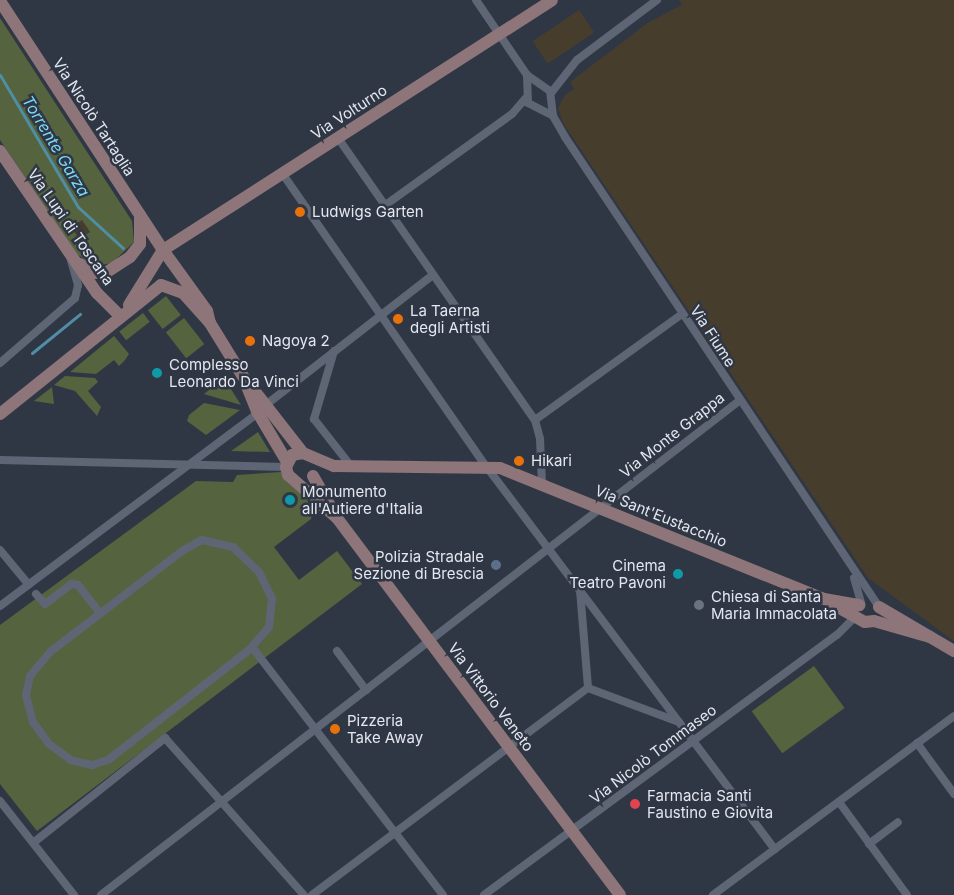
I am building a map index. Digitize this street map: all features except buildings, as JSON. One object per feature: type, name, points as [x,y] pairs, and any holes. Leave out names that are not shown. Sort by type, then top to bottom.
[{"type":"street","points":[[476,0],[527,75],[541,83],[551,94]]},
{"type":"street","name":"Via Volturno","points":[[163,250],[552,0]]},
{"type":"street","points":[[512,114],[547,105],[564,74],[577,60],[657,0]]},
{"type":"street","name":"Via Nicolò Tartaglia","points":[[0,1],[163,250],[207,311],[210,323]]},
{"type":"street","points":[[384,206],[512,114],[532,85],[564,74]]},
{"type":"street","points":[[527,75],[526,96],[536,108],[553,116]]},
{"type":"street","name":"Via Fiume","points":[[551,94],[553,116],[851,570],[878,605]]},
{"type":"street","points":[[338,138],[535,420],[540,438],[542,483]]},
{"type":"street","name":"Via Lupi di Toscana","points":[[0,151],[106,305],[124,315]]},
{"type":"street","points":[[282,173],[486,466],[775,849]]},
{"type":"street","points":[[72,257],[93,273],[107,272],[130,257],[140,244],[140,215]]},
{"type":"street","points":[[124,315],[129,302],[163,250]]},
{"type":"street","points":[[0,363],[75,298],[78,285],[72,257]]},
{"type":"street","points":[[267,404],[433,275]]},
{"type":"street","points":[[0,414],[161,285],[183,293],[210,323],[242,375],[258,413],[286,464],[290,477],[296,482],[334,466]]},
{"type":"street","points":[[535,420],[682,314]]},
{"type":"street","points":[[334,351],[314,419],[351,466]]},
{"type":"street","points":[[242,375],[307,455],[314,474]]},
{"type":"street","name":"Via Monte Grappa","points":[[101,895],[739,401]]},
{"type":"street","points":[[0,606],[258,413]]},
{"type":"street","points":[[286,464],[292,455],[307,455],[334,466]]},
{"type":"street","points":[[0,460],[187,465],[286,464]]},
{"type":"street","name":"Via Sant'Eustacchio","points":[[334,466],[486,466],[542,483],[824,599],[930,638]]},
{"type":"street","name":"Via Vittorio Veneto","points":[[314,474],[337,518],[620,895]]},
{"type":"street","name":"Via Vittorio Veneto","points":[[296,482],[337,518]]},
{"type":"street","points":[[213,540],[242,553],[270,590],[273,618],[252,646],[116,754],[101,763],[84,765],[64,756],[43,737],[29,713],[26,686],[42,660],[100,614],[191,544],[213,540]]},
{"type":"street","points":[[0,550],[29,585]]},
{"type":"street","name":"Via Fiume","points":[[851,570],[864,613]]},
{"type":"street","points":[[36,594],[45,604],[72,584],[78,585],[100,614]]},
{"type":"street","points":[[580,589],[588,688]]},
{"type":"street","points":[[864,613],[869,600],[878,605]]},
{"type":"street","points":[[864,613],[878,605]]},
{"type":"street","name":"Via Sant'Eustacchio","points":[[878,605],[954,651]]},
{"type":"street","name":"Via Nicolò Tommaseo","points":[[484,895],[864,613]]},
{"type":"street","points":[[252,646],[443,895]]},
{"type":"street","points":[[337,651],[366,690]]},
{"type":"street","points":[[588,688],[679,722]]},
{"type":"street","points":[[312,895],[588,688]]},
{"type":"street","points":[[713,895],[954,716]]},
{"type":"street","points":[[33,843],[165,738],[304,895]]},
{"type":"street","points":[[916,744],[954,794]]},
{"type":"street","points":[[0,801],[74,895]]},
{"type":"street","points":[[839,802],[907,895]]},
{"type":"street","points":[[869,844],[898,822]]},
{"type":"shaded area","points":[[679,0],[954,0],[954,641],[868,578],[563,123],[558,108],[565,95],[574,89],[570,82],[649,22],[682,5]]},
{"type":"shaded area","points":[[579,10],[594,32],[548,64],[533,41]]},
{"type":"shaded area","points":[[82,220],[90,232],[78,239],[70,228]]},
{"type":"green space","points":[[0,18],[132,221],[134,242],[112,263],[95,266],[78,255],[0,140]],"holes":[[[82,220],[90,232],[79,239],[71,227]]]},
{"type":"green space","points":[[166,296],[181,315],[163,329],[148,310]]},
{"type":"green space","points":[[143,313],[150,322],[126,340],[119,331]]},
{"type":"green space","points":[[184,318],[204,344],[186,358],[166,332]]},
{"type":"green space","points":[[114,336],[129,354],[119,366],[114,360],[96,374],[70,372]]},
{"type":"green space","points":[[65,376],[95,378],[98,382],[88,391],[101,407],[97,416],[75,391],[54,385]]},
{"type":"green space","points":[[224,378],[241,405],[204,394]]},
{"type":"green space","points":[[52,387],[54,404],[34,401]]},
{"type":"green space","points":[[204,403],[240,410],[206,435],[187,421],[189,415]]},
{"type":"green space","points":[[258,432],[270,452],[231,451]]},
{"type":"green space","points":[[281,472],[283,478],[314,505],[311,519],[274,547],[299,580],[337,551],[362,584],[37,831],[0,784],[0,625],[196,481],[233,482],[237,475]]},
{"type":"green space","points":[[814,666],[845,708],[782,753],[752,711]]},
{"type":"waterway","name":"Torrente Garza","points":[[0,75],[78,207],[123,248]]},
{"type":"waterway","name":"Torrente Garza","points":[[32,353],[80,314]]},
{"type":"place","name":"Ludwigs Garten","points":[[300,212]]},
{"type":"place","name":"La Taerna degli Artisti","points":[[398,319]]},
{"type":"place","name":"Nagoya 2","points":[[250,341]]},
{"type":"place","name":"Complesso Leonardo Da Vinci","points":[[157,373]]},
{"type":"place","name":"Hikari","points":[[519,461]]},
{"type":"place","name":"Monumento all'Autiere d'Italia","points":[[290,500]]},
{"type":"place","name":"Polizia Stradale Sezione di Brescia","points":[[496,565]]},
{"type":"place","name":"Cinema Teatro Pavoni","points":[[678,574]]},
{"type":"place","name":"Chiesa di Santa Maria Immacolata","points":[[699,605]]},
{"type":"place","name":"Pizzeria Take Away","points":[[335,729]]},
{"type":"place","name":"Farmacia Santi Faustino e Giovita","points":[[635,804]]}]
